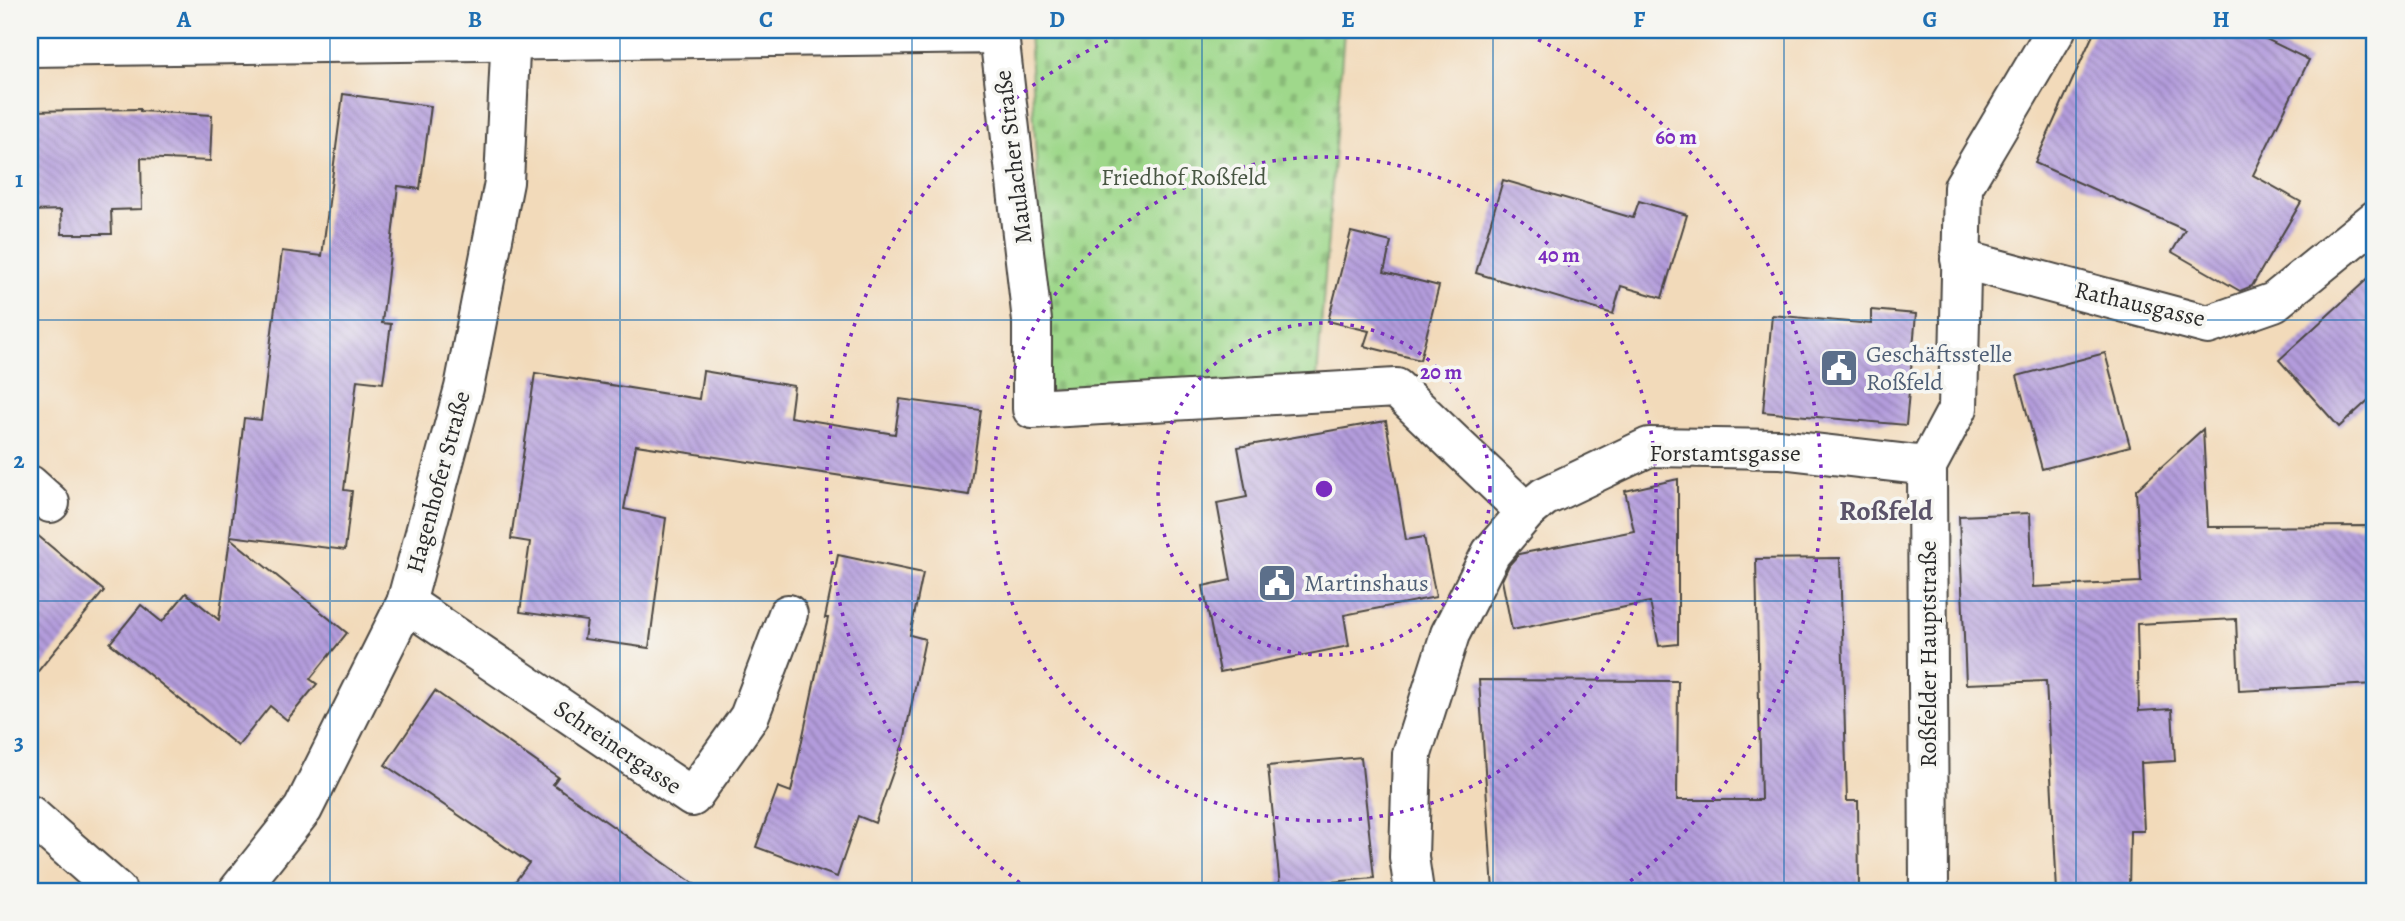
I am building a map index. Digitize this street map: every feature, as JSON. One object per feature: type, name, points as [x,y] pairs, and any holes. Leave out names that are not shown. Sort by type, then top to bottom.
[{"type":"street","name":"Roßfelder Hauptstraße","points":[[1929,891],[1927,467],[1958,408],[1963,187],[2056,30]]},
{"type":"street","name":"Maulacher Straße","points":[[30,47],[510,36],[999,34],[1032,321],[1032,409],[1396,388],[1526,512]]},
{"type":"street","name":"Hagenhofer Straße","points":[[238,891],[303,809],[406,604],[464,388],[504,182],[510,36]]},
{"type":"street","name":"Rathausgasse","points":[[1960,259],[2208,325],[2274,302],[2375,220]]},
{"type":"street","name":"Forstamtsgasse","points":[[1414,891],[1409,857],[1412,754],[1450,634],[1491,553],[1526,512],[1544,497],[1649,447],[1780,449],[1927,467]]},
{"type":"street","name":"Schreinergasse","points":[[406,604],[692,797],[749,717],[788,614]]},
{"type":"street","points":[[30,815],[117,891]]},
{"type":"green space","name":"Friedhof Roßfeld","points":[[1029,30],[1344,30],[1317,379],[1049,392]]},
{"type":"building","points":[[2095,30],[2248,30],[2309,60],[2253,175],[2301,202],[2252,286],[2240,291],[2172,252],[2185,230],[2035,163]]},
{"type":"building","points":[[343,94],[431,106],[420,189],[398,186],[382,323],[391,324],[383,383],[357,380],[344,490],[352,491],[345,550],[230,536],[244,418],[261,420],[282,251],[322,256]]},
{"type":"building","points":[[140,109],[212,115],[210,161],[141,158],[142,209],[111,210],[112,234],[62,234],[61,210],[30,211],[30,111]]},
{"type":"building","points":[[1503,180],[1633,218],[1639,201],[1687,215],[1662,298],[1621,286],[1613,314],[1476,273]]},
{"type":"building","points":[[1351,232],[1391,242],[1384,272],[1439,286],[1420,360],[1364,346],[1369,331],[1328,321]]},
{"type":"building","points":[[2375,272],[2375,394],[2339,427],[2279,360]]},
{"type":"building","name":"Geschäftsstelle Roßfeld","points":[[1871,310],[1916,314],[1906,425],[1763,412],[1772,315],[1871,324]]},
{"type":"building","points":[[2105,353],[2130,446],[2042,469],[2017,376]]},
{"type":"building","points":[[703,371],[794,386],[790,417],[895,434],[900,399],[981,410],[969,495],[636,445],[624,509],[666,518],[649,648],[584,639],[587,621],[520,612],[530,542],[511,539],[535,373],[699,399]]},
{"type":"building","points":[[1386,421],[1406,540],[1424,537],[1436,597],[1344,615],[1349,646],[1220,672],[1203,586],[1231,580],[1217,503],[1247,497],[1238,447]]},
{"type":"building","points":[[2203,429],[2208,527],[2370,526],[2375,684],[2239,691],[2236,619],[2137,624],[2139,711],[2172,709],[2175,761],[2141,763],[2144,831],[2130,831],[2129,891],[2057,891],[2046,681],[1966,684],[1959,516],[2030,513],[2033,587],[2141,582],[2136,490]]},
{"type":"building","points":[[1678,479],[1678,644],[1659,646],[1650,602],[1512,630],[1502,580],[1509,565],[1519,554],[1634,531],[1625,491]]},
{"type":"building","points":[[30,529],[104,591],[30,681]]},
{"type":"building","points":[[230,538],[347,633],[310,679],[317,684],[287,720],[270,706],[238,746],[110,643],[141,605],[162,622],[186,593],[219,620]]},
{"type":"building","points":[[838,555],[923,573],[910,635],[925,639],[904,741],[875,823],[858,816],[837,877],[756,847],[778,787],[791,792],[828,618],[825,618]]},
{"type":"building","points":[[1840,558],[1847,801],[1858,801],[1859,891],[1493,891],[1479,680],[1678,681],[1677,800],[1761,800],[1756,559]]},
{"type":"building","points":[[435,691],[558,777],[553,784],[704,891],[508,891],[529,863],[385,765]]},
{"type":"building","points":[[1361,757],[1374,878],[1280,887],[1268,766]]},
{"type":"place","name":"Geschäftsstelle Roßfeld","points":[[1839,368]]},
{"type":"place","name":"Martinshaus","points":[[1277,583]]},
{"type":"district","name":"Roßfeld","points":[[1886,510]]}]
